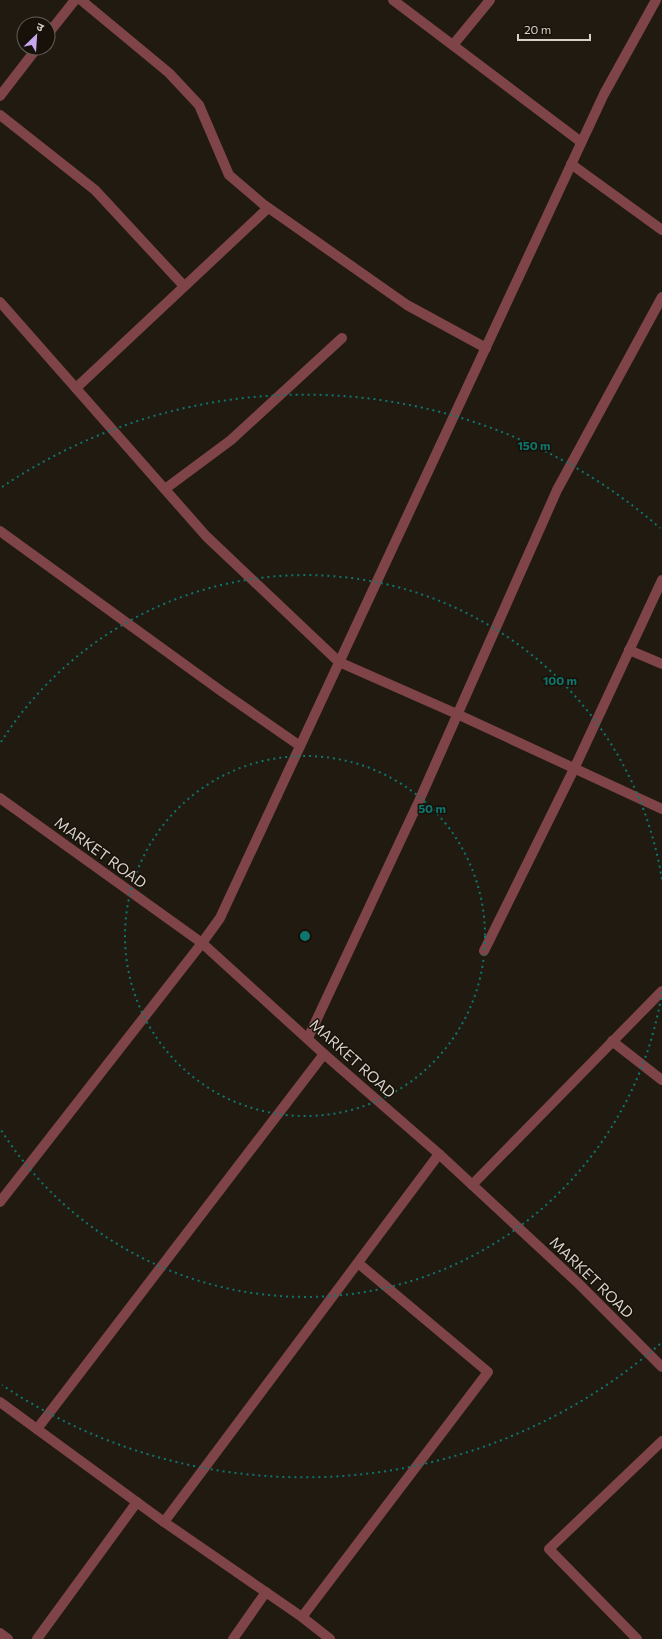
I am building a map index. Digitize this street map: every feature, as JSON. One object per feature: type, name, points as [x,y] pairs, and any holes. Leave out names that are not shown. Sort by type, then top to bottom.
[{"type":"street","points":[[56,24],[75,0]]},
{"type":"street","points":[[81,0],[169,73],[199,104],[230,175],[268,208],[407,305],[486,348]]},
{"type":"street","points":[[393,0],[581,142]]},
{"type":"street","points":[[453,45],[490,0]]},
{"type":"street","points":[[0,1202],[220,918],[581,142],[604,94],[656,0]]},
{"type":"street","points":[[0,96],[31,56]]},
{"type":"street","points":[[0,115],[95,190],[184,286]]},
{"type":"street","points":[[571,164],[662,230]]},
{"type":"street","points":[[76,388],[268,208]]},
{"type":"street","points":[[308,1038],[457,714],[557,490],[662,297]]},
{"type":"street","points":[[0,302],[206,536],[339,662],[457,714],[662,809]]},
{"type":"street","points":[[165,489],[231,440],[342,338]]},
{"type":"street","points":[[0,531],[300,746]]},
{"type":"street","points":[[484,951],[574,769],[662,580]]},
{"type":"street","points":[[629,650],[662,664]]},
{"type":"street","name":"MARKET ROAD","points":[[0,798],[202,943],[324,1054],[439,1154],[579,1284],[662,1367]]},
{"type":"street","points":[[472,1185],[662,991]]},
{"type":"street","points":[[612,1041],[662,1080]]},
{"type":"street","points":[[37,1429],[324,1054]]},
{"type":"street","points":[[164,1522],[439,1154]]},
{"type":"street","points":[[302,1617],[488,1372],[358,1263]]},
{"type":"street","points":[[0,1402],[164,1522],[302,1617],[330,1639]]},
{"type":"street","points":[[637,1639],[549,1549],[662,1441]]},
{"type":"street","points":[[37,1639],[137,1502]]},
{"type":"street","points":[[233,1639],[266,1592]]},
{"type":"street","points":[[0,1633],[8,1639]]}]
